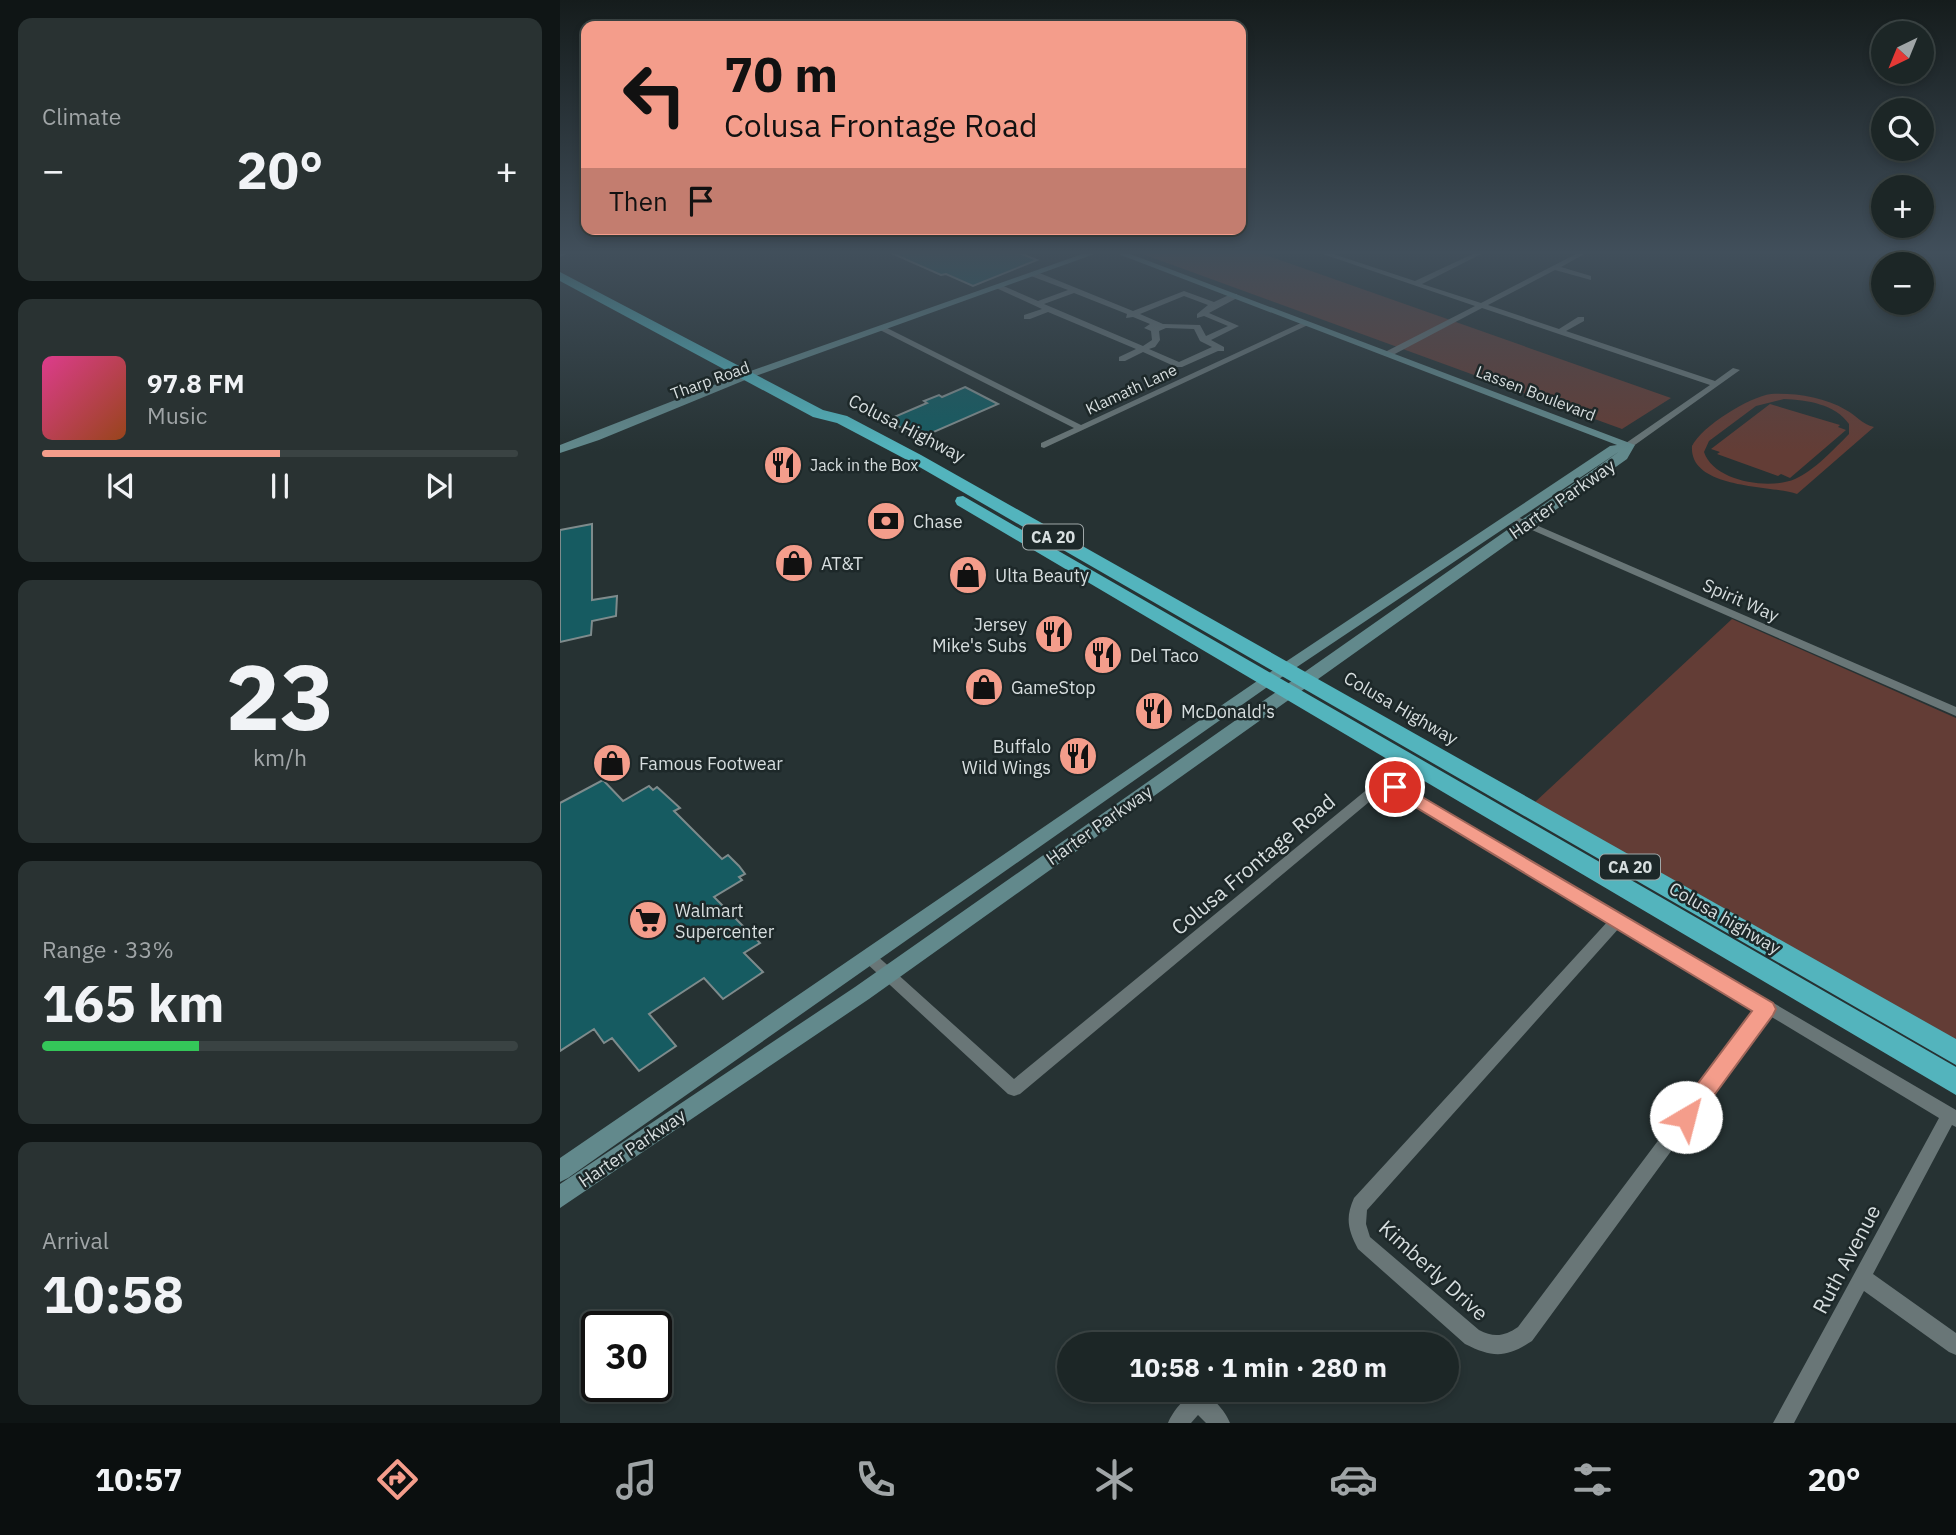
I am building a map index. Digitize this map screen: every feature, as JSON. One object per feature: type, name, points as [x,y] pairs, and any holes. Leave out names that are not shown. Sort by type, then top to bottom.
[{"type":"highway","name":"Colusa Highway","points":[[639,318],[818,414],[827,426],[1956,1053]]},
{"type":"highway","name":"Colusa highway","points":[[1286,680],[1956,1082]]},
{"type":"street","name":"Tharp Road","points":[[560,449],[604,436],[750,378],[874,336],[882,329],[911,318]]},
{"type":"street","points":[[1070,318],[1199,374]]},
{"type":"street","points":[[1135,318],[1155,327],[1197,327]]},
{"type":"street","points":[[1199,318],[1197,327],[1204,340],[1237,356]]},
{"type":"street","points":[[1204,340],[1235,326],[1216,318]]},
{"type":"street","name":"Lassen Boulevard","points":[[1292,318],[1629,445]]},
{"type":"street","points":[[1388,354],[1458,318]]},
{"type":"street","points":[[1519,318],[1716,384]]},
{"type":"street","points":[[1559,332],[1581,319]]},
{"type":"street","name":"Klamath Lane","points":[[1044,445],[1306,324]]},
{"type":"street","points":[[1122,359],[1155,342],[1155,327]]},
{"type":"street","points":[[882,329],[1081,428]]},
{"type":"street","points":[[1179,365],[1217,348]]},
{"type":"street","name":"Harter Parkway","points":[[560,1171],[869,957],[1286,680],[1519,521],[1623,456],[1629,445],[1736,370]]},
{"type":"street","name":"Harter Parkway","points":[[560,1197],[888,975],[1286,680],[1519,521]]},
{"type":"street","name":"Spirit Way","points":[[1519,521],[1956,712]]},
{"type":"street","name":"Colusa Frontage Road","points":[[869,957],[1014,1089],[1386,781],[1952,1117]]},
{"type":"street","name":"Kimberly Drive","points":[[1618,920],[1360,1204],[1355,1215],[1364,1243],[1472,1337],[1490,1347],[1509,1345],[1525,1334],[1766,1009]]},
{"type":"street","name":"Ruth Avenue","points":[[1783,1423],[1952,1117]]},
{"type":"street","points":[[1862,1278],[1956,1345]]},
{"type":"street","points":[[1178,1423],[1198,1400],[1220,1423]]},
{"type":"shaded area","points":[[1319,318],[1445,318],[1671,398],[1622,429]]},
{"type":"shaded area","points":[[1790,394],[1819,399],[1850,412],[1874,427],[1797,494],[1734,483],[1704,471],[1695,460],[1692,446],[1697,438],[1727,414],[1762,396]],"holes":[[[1784,399],[1811,402],[1836,412],[1849,424],[1849,434],[1809,471],[1784,482],[1772,484],[1744,481],[1731,477],[1710,462],[1704,452],[1709,441],[1756,406]]]},
{"type":"shaded area","points":[[1770,404],[1840,425],[1838,427],[1846,430],[1790,478],[1717,454],[1720,452],[1711,449]]},
{"type":"shaded area","points":[[1732,619],[1956,718],[1956,1044],[1534,803]]},
{"type":"building","points":[[965,387],[998,404],[920,438],[887,420],[927,403],[924,401]]},
{"type":"building","points":[[592,524],[592,600],[617,596],[616,616],[592,621],[591,635],[560,642],[560,530]]},
{"type":"building","name":"Walmart Supercenter","points":[[603,780],[623,801],[649,786],[653,790],[657,787],[680,808],[674,811],[722,859],[728,855],[739,866],[745,874],[739,877],[742,880],[714,897],[760,943],[744,953],[763,972],[723,999],[704,978],[649,1014],[676,1046],[639,1071],[612,1038],[604,1043],[594,1029],[560,1051],[560,803]]},
{"type":"place","name":"Jack in the Box","points":[[783,465]]},
{"type":"place","name":"Chase","points":[[886,521]]},
{"type":"place","name":"AT&T","points":[[794,563]]},
{"type":"place","name":"Ulta Beauty","points":[[968,575]]},
{"type":"place","name":"Jersey Mike's Subs","points":[[1054,634]]},
{"type":"place","name":"Del Taco","points":[[1103,655]]},
{"type":"place","name":"GameStop","points":[[984,687]]},
{"type":"place","name":"McDonald's","points":[[1154,711]]},
{"type":"place","name":"Buffalo Wild Wings","points":[[1078,756]]},
{"type":"place","name":"Famous Footwear","points":[[612,763]]},
{"type":"place","name":"Walmart Supercenter","points":[[648,920]]},
{"type":"route","points":[[1395,787],[1766,1009],[1686,1117]]}]
